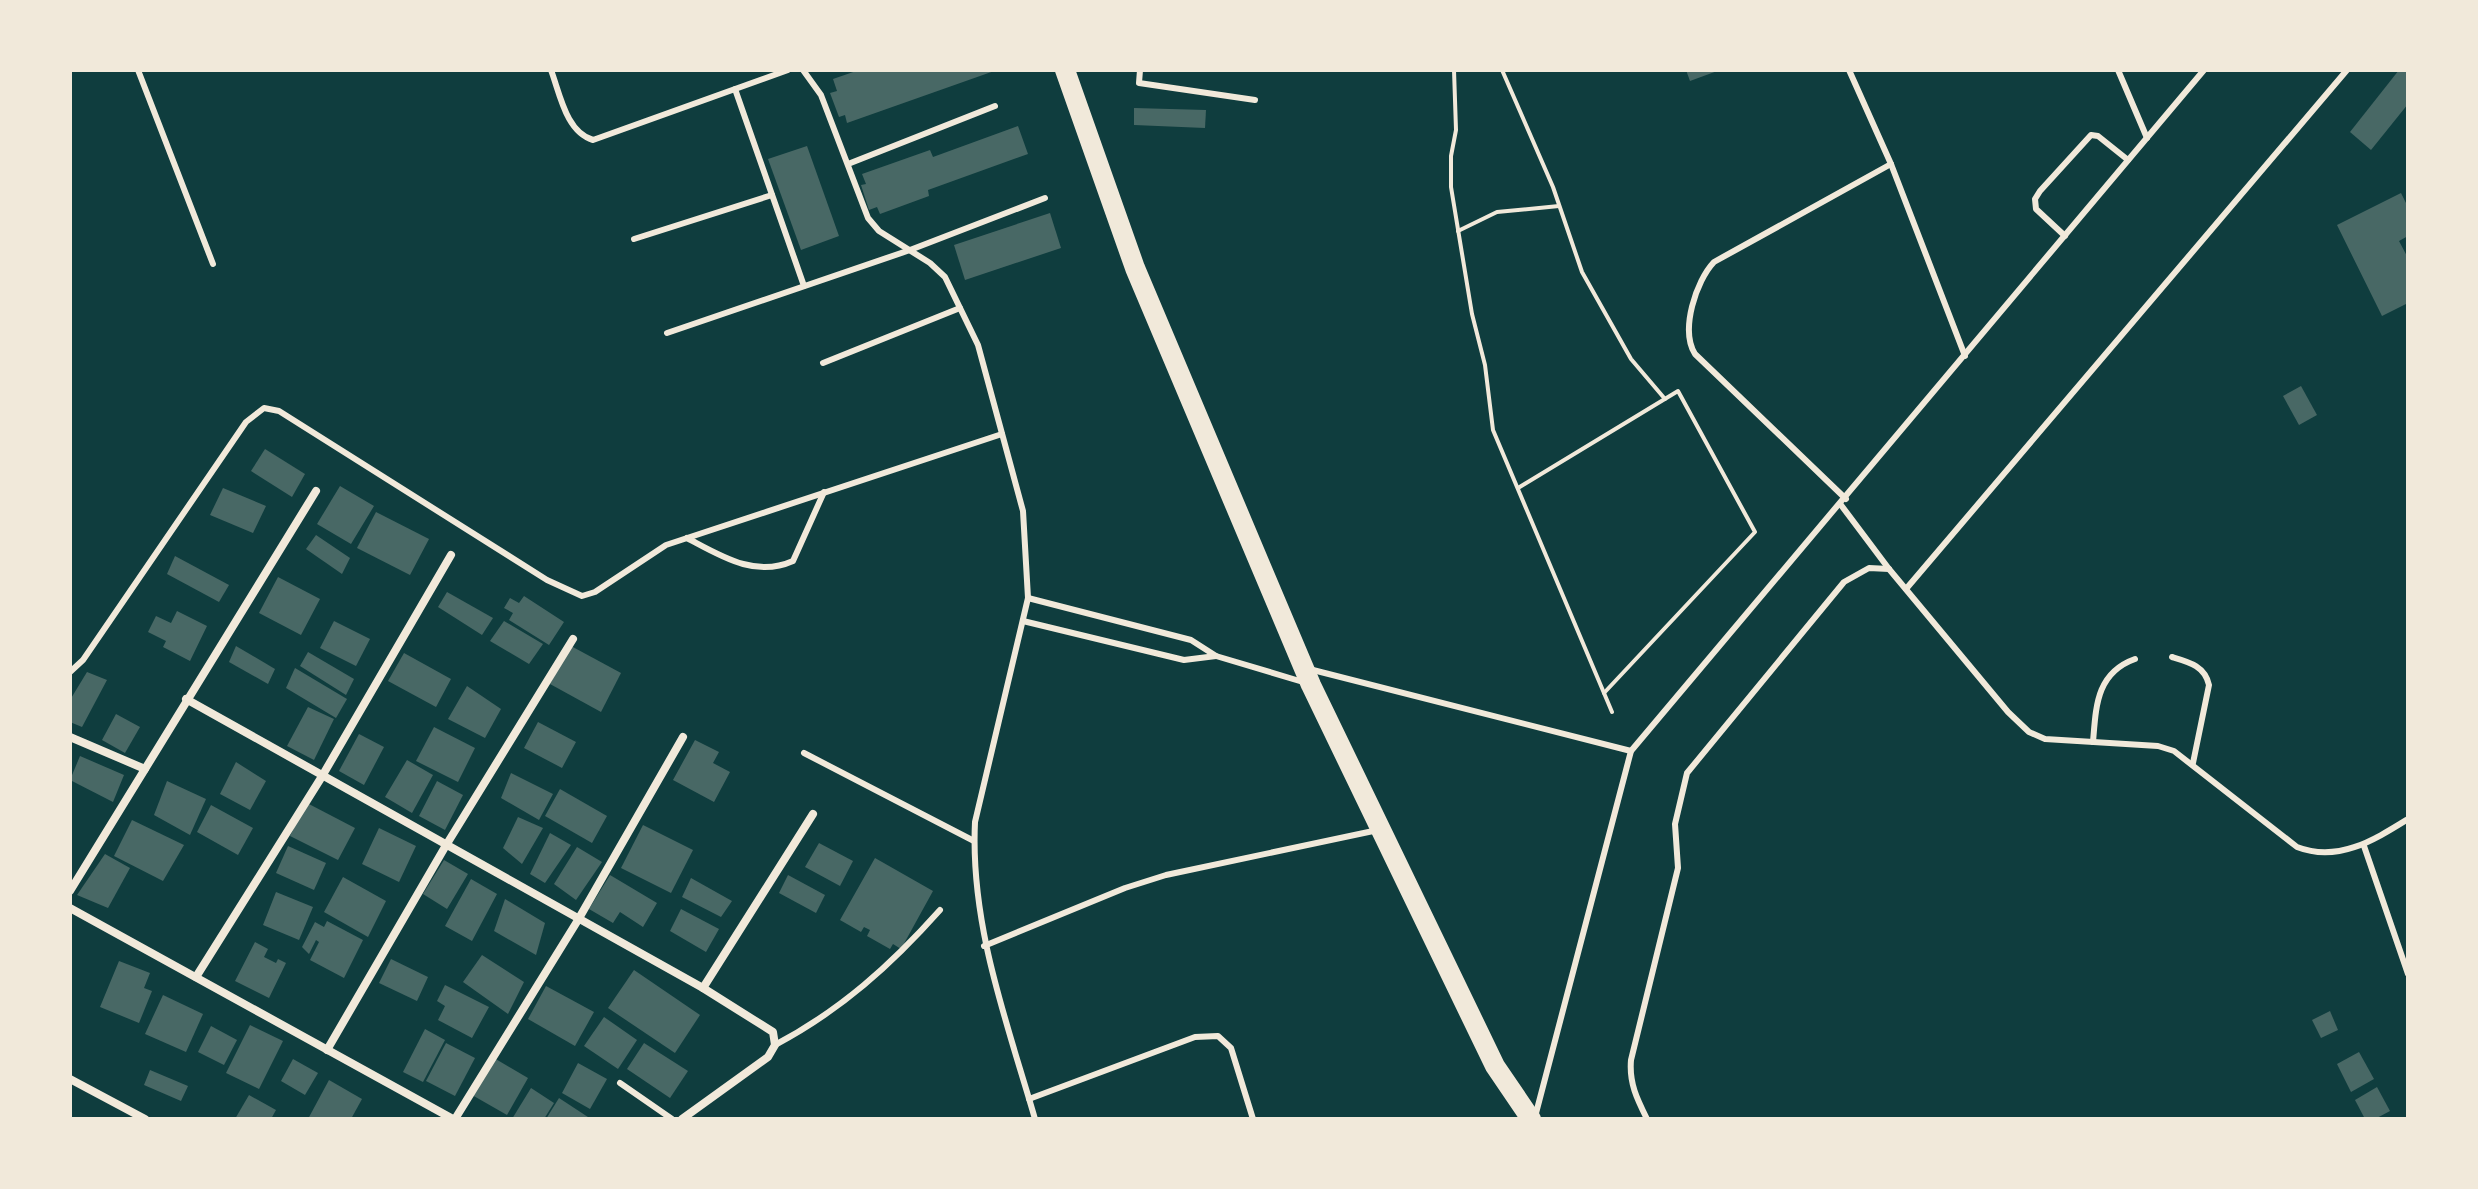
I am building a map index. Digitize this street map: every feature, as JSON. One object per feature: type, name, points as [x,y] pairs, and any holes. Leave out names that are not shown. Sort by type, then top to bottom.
[{"type":"main road","points":[[1065,70],[1135,268],[1308,676],[1495,1066],[1533,1119]]},
{"type":"street","points":[[70,891],[316,491]]},
{"type":"street","points":[[196,977],[321,778],[451,555]]},
{"type":"street","points":[[327,1050],[445,847],[573,639]]},
{"type":"street","points":[[186,699],[321,778],[703,988],[773,1032],[775,1045],[768,1057],[682,1119]]},
{"type":"street","points":[[70,737],[145,769]]},
{"type":"street","points":[[70,908],[454,1119],[578,920],[683,737]]},
{"type":"street","points":[[703,988],[813,814]]},
{"type":"street","points":[[70,1079],[145,1119]]},
{"type":"lane","points":[[138,70],[213,264]]},
{"type":"lane","points":[[551,70],[569,120],[584,137],[593,140],[788,70]]},
{"type":"lane","points":[[803,70],[821,95],[868,218],[879,231],[945,277],[978,345],[1023,511],[1028,598],[975,822],[974,841],[984,946],[1035,1119]]},
{"type":"lane","points":[[1140,70],[1139,83],[1255,100]]},
{"type":"lane","points":[[1849,70],[1891,164],[1965,356]]},
{"type":"lane","points":[[2118,70],[2147,138]]},
{"type":"lane","points":[[1533,1119],[1631,751],[2204,70]]},
{"type":"lane","points":[[1906,589],[2347,70]]},
{"type":"lane","points":[[735,89],[804,286]]},
{"type":"lane","points":[[848,164],[995,106]]},
{"type":"lane","points":[[2065,236],[2036,209],[2035,199],[2040,191],[2091,135],[2098,136],[2128,160]]},
{"type":"lane","points":[[1891,164],[1714,262],[1702,274],[1698,285],[1689,335],[1695,354],[1843,502],[1889,569],[2016,721],[2045,739],[2158,746],[2174,751],[2297,847],[2323,854],[2364,846],[2408,819]]},
{"type":"lane","points":[[634,239],[772,195]]},
{"type":"lane","points":[[667,333],[910,250],[1045,198]]},
{"type":"lane","points":[[823,363],[960,308]]},
{"type":"lane","points":[[70,672],[83,660],[246,422],[264,408],[279,411],[570,593],[582,596],[595,592],[666,545],[1002,434]]},
{"type":"lane","points":[[687,538],[737,564],[773,570],[793,561],[824,492]]},
{"type":"lane","points":[[1647,1119],[1634,1092],[1631,1060],[1678,868],[1675,824],[1687,773],[1844,582],[1869,568],[1889,569]]},
{"type":"lane","points":[[1028,598],[1191,640],[1216,656]]},
{"type":"lane","points":[[1023,621],[1184,660],[1216,656],[1631,751]]},
{"type":"lane","points":[[2172,657],[2198,666],[2206,674],[2209,685],[2193,763]]},
{"type":"lane","points":[[2093,742],[2100,688],[2122,664],[2135,659]]},
{"type":"lane","points":[[804,753],[974,841]]},
{"type":"lane","points":[[984,946],[1125,888],[1166,875],[1381,829]]},
{"type":"lane","points":[[2364,846],[2408,974]]},
{"type":"lane","points":[[775,1045],[857,993],[895,961],[940,910]]},
{"type":"lane","points":[[1029,1099],[1195,1037],[1218,1036],[1231,1048],[1253,1119]]},
{"type":"lane","points":[[620,1083],[672,1119]]},
{"type":"path","points":[[1454,70],[1456,130],[1451,156],[1451,187],[1472,314],[1485,365],[1493,430],[1612,712]]},
{"type":"path","points":[[1502,70],[1560,205],[1582,272],[1631,359],[1665,399]]},
{"type":"path","points":[[1458,231],[1497,212],[1560,205]]},
{"type":"path","points":[[1518,488],[1678,391],[1755,532],[1604,693]]},
{"type":"building","points":[[859,70],[997,70],[847,123],[845,115],[839,117],[830,93],[837,91],[833,79]]},
{"type":"building","points":[[1686,70],[1720,70],[1690,81]]},
{"type":"building","points":[[2399,70],[2408,70],[2408,104],[2371,150],[2350,132]]},
{"type":"building","points":[[1134,108],[1206,110],[1205,128],[1134,125]]},
{"type":"building","points":[[1018,126],[1028,154],[928,190],[929,196],[880,214],[877,207],[869,210],[861,185],[866,184],[862,174],[930,150],[933,157]]},
{"type":"building","points":[[807,146],[839,236],[801,250],[768,159]]},
{"type":"building","points":[[2401,193],[2408,207],[2408,236],[2399,241],[2408,258],[2408,303],[2382,316],[2337,225]]},
{"type":"building","points":[[1050,213],[1061,248],[965,280],[954,245]]},
{"type":"building","points":[[2301,386],[2317,415],[2299,425],[2283,396]]},
{"type":"building","points":[[265,449],[305,474],[292,497],[251,471]]},
{"type":"building","points":[[340,486],[374,506],[351,544],[317,524]]},
{"type":"building","points":[[223,488],[266,506],[253,533],[210,515]]},
{"type":"building","points":[[376,512],[429,539],[410,575],[357,548]]},
{"type":"building","points":[[316,535],[350,558],[342,574],[306,549]]},
{"type":"building","points":[[175,556],[229,585],[219,602],[167,574]]},
{"type":"building","points":[[278,577],[320,599],[301,635],[259,613]]},
{"type":"building","points":[[447,592],[493,618],[482,635],[438,607]]},
{"type":"building","points":[[524,596],[564,622],[549,645],[509,620],[513,613],[504,608],[510,598],[519,603]]},
{"type":"building","points":[[177,611],[207,626],[190,661],[163,647],[166,641],[148,632],[156,616],[171,623]]},
{"type":"building","points":[[334,621],[370,639],[356,666],[320,648]]},
{"type":"building","points":[[504,621],[543,644],[529,664],[490,641]]},
{"type":"building","points":[[236,646],[275,669],[268,684],[229,662]]},
{"type":"building","points":[[571,646],[621,673],[601,712],[550,684]]},
{"type":"building","points":[[308,652],[354,679],[346,695],[300,666]]},
{"type":"building","points":[[404,653],[451,679],[436,707],[388,681]]},
{"type":"building","points":[[295,668],[347,699],[336,718],[286,688]]},
{"type":"building","points":[[87,672],[107,680],[82,727],[70,722],[70,700]]},
{"type":"building","points":[[467,686],[501,709],[485,738],[448,719]]},
{"type":"building","points":[[308,707],[334,719],[314,760],[287,746]]},
{"type":"building","points":[[116,714],[140,727],[125,753],[102,740]]},
{"type":"building","points":[[538,722],[576,742],[562,768],[524,748]]},
{"type":"building","points":[[434,727],[475,748],[458,782],[416,761]]},
{"type":"building","points":[[359,734],[384,747],[364,785],[339,771]]},
{"type":"building","points":[[695,740],[719,752],[713,763],[730,772],[714,802],[673,780]]},
{"type":"building","points":[[80,756],[124,775],[113,802],[70,780]]},
{"type":"building","points":[[407,760],[433,775],[412,813],[385,797]]},
{"type":"building","points":[[236,762],[266,781],[250,810],[220,794]]},
{"type":"building","points":[[511,773],[553,794],[539,820],[501,798]]},
{"type":"building","points":[[167,781],[206,799],[190,835],[154,815]]},
{"type":"building","points":[[437,781],[463,795],[445,830],[419,816]]},
{"type":"building","points":[[560,789],[607,816],[592,843],[545,816]]},
{"type":"building","points":[[307,803],[355,828],[338,860],[290,836]]},
{"type":"building","points":[[211,805],[253,828],[238,855],[197,832]]},
{"type":"building","points":[[518,817],[543,828],[522,864],[503,848]]},
{"type":"building","points":[[132,820],[184,845],[163,881],[114,856]]},
{"type":"building","points":[[643,825],[693,850],[671,893],[621,868]]},
{"type":"building","points":[[379,828],[416,846],[399,882],[362,864]]},
{"type":"building","points":[[550,833],[571,845],[545,883],[530,874]]},
{"type":"building","points":[[819,843],[853,861],[840,886],[805,867]]},
{"type":"building","points":[[288,846],[326,863],[314,890],[276,873]]},
{"type":"building","points":[[577,847],[602,862],[576,900],[554,884]]},
{"type":"building","points":[[105,854],[130,868],[108,908],[77,895]]},
{"type":"building","points":[[875,858],[933,891],[901,949],[893,944],[890,949],[867,936],[870,930],[864,927],[861,932],[840,920]]},
{"type":"building","points":[[444,860],[468,874],[447,909],[423,894]]},
{"type":"building","points":[[610,875],[657,903],[643,927],[620,912],[613,923],[589,909]]},
{"type":"building","points":[[788,875],[825,895],[816,913],[779,893]]},
{"type":"building","points":[[343,877],[386,901],[368,937],[324,912]]},
{"type":"building","points":[[691,878],[732,901],[721,917],[682,897]]},
{"type":"building","points":[[471,879],[497,894],[472,941],[445,926]]},
{"type":"building","points":[[276,892],[313,907],[299,940],[263,925]]},
{"type":"building","points":[[505,899],[545,923],[536,955],[494,931]]},
{"type":"building","points":[[681,909],[719,929],[706,952],[670,931]]},
{"type":"building","points":[[327,921],[363,940],[344,978],[310,960],[319,942],[316,940],[309,954],[302,947],[315,922],[324,927]]},
{"type":"building","points":[[255,942],[268,949],[264,957],[276,963],[278,959],[286,963],[269,998],[235,981]]},
{"type":"building","points":[[482,955],[524,982],[508,1014],[463,982]]},
{"type":"building","points":[[391,959],[428,977],[417,1001],[379,983]]},
{"type":"building","points":[[119,961],[150,973],[144,988],[152,991],[139,1023],[100,1007]]},
{"type":"building","points":[[634,970],[700,1015],[675,1053],[608,1008]]},
{"type":"building","points":[[445,985],[489,1007],[472,1038],[438,1020],[445,1006],[437,1001]]},
{"type":"building","points":[[546,986],[594,1012],[575,1046],[528,1019]]},
{"type":"building","points":[[163,995],[203,1014],[186,1052],[145,1034]]},
{"type":"building","points":[[2330,1011],[2338,1030],[2321,1038],[2312,1020]]},
{"type":"building","points":[[604,1017],[637,1040],[618,1069],[584,1046]]},
{"type":"building","points":[[250,1025],[283,1041],[259,1089],[226,1073]]},
{"type":"building","points":[[211,1026],[237,1040],[224,1065],[198,1052]]},
{"type":"building","points":[[425,1029],[445,1040],[423,1082],[403,1072]]},
{"type":"building","points":[[446,1043],[475,1058],[455,1096],[426,1081]]},
{"type":"building","points":[[644,1043],[688,1071],[670,1098],[627,1069]]},
{"type":"building","points":[[2359,1052],[2374,1079],[2351,1092],[2337,1064]]},
{"type":"building","points":[[494,1058],[528,1078],[507,1115],[472,1095]]},
{"type":"building","points":[[293,1059],[318,1073],[305,1095],[281,1081]]},
{"type":"building","points":[[578,1063],[607,1079],[590,1109],[562,1093]]},
{"type":"building","points":[[150,1070],[188,1086],[181,1101],[144,1085]]},
{"type":"building","points":[[329,1080],[362,1099],[351,1119],[308,1119]]},
{"type":"building","points":[[2377,1087],[2390,1111],[2375,1119],[2365,1119],[2355,1100]]},
{"type":"building","points":[[531,1088],[554,1103],[544,1119],[512,1119]]},
{"type":"building","points":[[249,1095],[276,1110],[271,1119],[235,1119]]},
{"type":"building","points":[[559,1098],[591,1119],[546,1119]]}]
